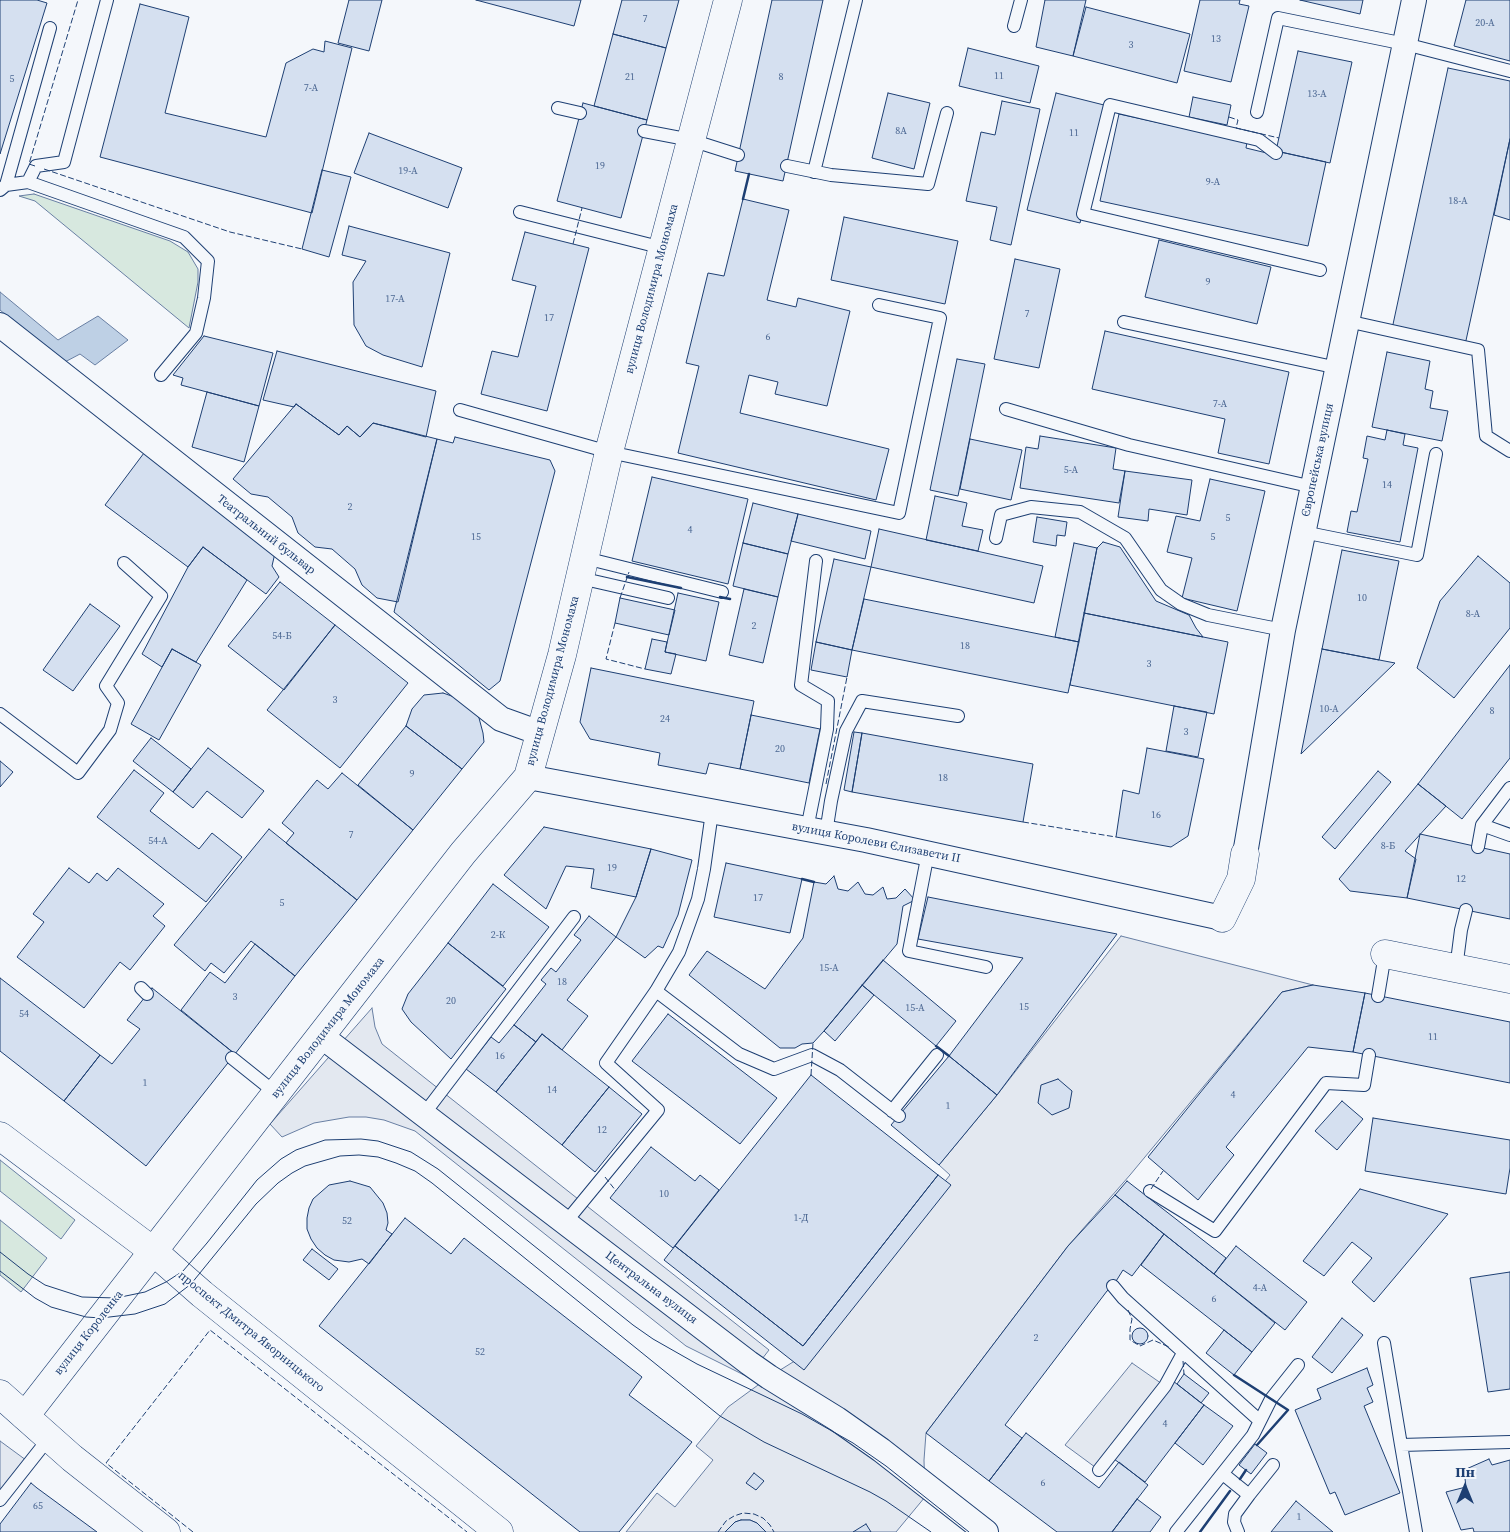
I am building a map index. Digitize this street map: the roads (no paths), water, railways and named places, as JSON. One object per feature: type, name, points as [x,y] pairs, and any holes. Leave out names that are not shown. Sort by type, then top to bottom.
[{"type":"main road","name":"вулиця Володимира Мономаха","points":[[153,1251],[463,853],[528,777],[562,655],[609,452],[728,0]]},
{"type":"main road","name":"Європейська вулиця","points":[[1222,918],[1241,879],[1245,854]]},
{"type":"main road","points":[[1385,954],[1510,979]]},
{"type":"main road","name":"проспект Дмитра Яворницького","points":[[0,1136],[153,1251],[202,1294],[499,1532]]},
{"type":"main road","name":"вулиця Короленка","points":[[25,1416],[153,1251]]},
{"type":"main road","points":[[0,1394],[72,1458],[166,1532]]},
{"type":"street","name":"Європейська вулиця","points":[[1245,854],[1283,630],[1414,0]]},
{"type":"street","name":"Театральний бульвар","points":[[0,325],[501,719],[540,734]]},
{"type":"street","name":"вулиця Королеви Єлизавети ІІ","points":[[528,777],[928,852],[1222,918]]},
{"type":"street","name":"Центральна вулиця","points":[[321,1036],[769,1378],[837,1419],[874,1445],[986,1532]]},
{"type":"lane","points":[[28,182],[36,166],[64,162],[107,0]]},
{"type":"lane","points":[[814,172],[856,0]]},
{"type":"lane","points":[[1014,26],[1021,0]]},
{"type":"lane","points":[[1257,112],[1278,18],[1405,44],[1510,71]]},
{"type":"lane","points":[[50,28],[3,188],[28,182],[184,237],[208,261],[204,298],[196,333],[161,375]]},
{"type":"lane","points":[[1276,153],[1259,140],[1110,105],[1083,214],[1320,270]]},
{"type":"lane","points":[[558,108],[580,114]]},
{"type":"lane","points":[[787,166],[814,172],[928,184],[947,114]]},
{"type":"lane","points":[[644,131],[691,140],[738,155]]},
{"type":"lane","points":[[520,212],[662,248]]},
{"type":"lane","points":[[460,410],[609,452],[899,513],[940,318],[879,305]]},
{"type":"lane","points":[[1347,321],[1478,350],[1486,436],[1510,451]]},
{"type":"lane","points":[[1124,322],[1338,368]]},
{"type":"lane","points":[[1006,409],[1129,445],[1313,487]]},
{"type":"lane","points":[[1303,532],[1417,555],[1436,454]]},
{"type":"lane","points":[[996,538],[1001,515],[1031,507],[1080,512],[1125,538],[1161,590],[1181,604],[1208,615],[1283,630]]},
{"type":"lane","points":[[816,561],[801,685],[828,701],[827,730],[816,831]]},
{"type":"lane","points":[[0,714],[78,773],[110,730],[118,703],[106,686],[161,596],[124,562]]},
{"type":"lane","points":[[583,568],[722,592]]},
{"type":"lane","points":[[583,568],[668,598]]},
{"type":"lane","points":[[816,831],[831,800],[846,731],[862,701],[958,716]]},
{"type":"lane","points":[[1478,847],[1482,825],[1510,788]]},
{"type":"lane","points":[[565,1223],[658,1110],[606,1064],[659,987],[679,952],[698,899],[712,812]]},
{"type":"lane","points":[[1482,825],[1510,835]]},
{"type":"lane","points":[[928,852],[909,951],[986,967]]},
{"type":"lane","points":[[1456,969],[1461,930],[1466,910]]},
{"type":"lane","points":[[424,1114],[574,917]]},
{"type":"lane","points":[[1378,996],[1385,954]]},
{"type":"lane","points":[[659,987],[739,1054],[774,1069],[812,1056],[840,1070],[895,1114],[937,1055]]},
{"type":"lane","points":[[1150,1191],[1214,1231],[1326,1083],[1364,1085],[1369,1055]]},
{"type":"lane","points":[[232,1058],[277,1094]]},
{"type":"lane","points":[[1113,1286],[1123,1298],[1183,1354],[1260,1422]]},
{"type":"lane","points":[[1384,1343],[1416,1532]]},
{"type":"lane","points":[[1099,1470],[1165,1386],[1183,1354]]},
{"type":"lane","points":[[1176,1532],[1253,1435],[1271,1399],[1298,1365]]},
{"type":"lane","points":[[0,1500],[49,1438]]},
{"type":"lane","points":[[1401,1445],[1510,1442]]},
{"type":"lane","points":[[1238,1532],[1234,1522],[1235,1514],[1273,1465]]},
{"type":"lane","points":[[1223,1474],[1249,1495]]},
{"type":"water","points":[[0,292],[58,340],[98,316],[128,340],[95,365],[80,354],[63,363],[0,310]]},
{"type":"tram line","points":[[0,1252],[45,1285],[82,1297],[116,1298],[145,1292],[183,1271],[257,1180],[281,1159],[296,1150],[325,1140],[361,1139],[378,1141],[411,1152],[438,1169],[653,1339],[697,1364],[802,1414],[853,1443],[886,1466],[969,1532]]},
{"type":"tram line","points":[[0,1271],[35,1298],[51,1307],[86,1317],[101,1318],[135,1314],[165,1304],[191,1284],[256,1204],[278,1183],[292,1173],[305,1166],[340,1156],[378,1157],[415,1171],[432,1183],[720,1416],[764,1442],[870,1492],[931,1532]]}]
